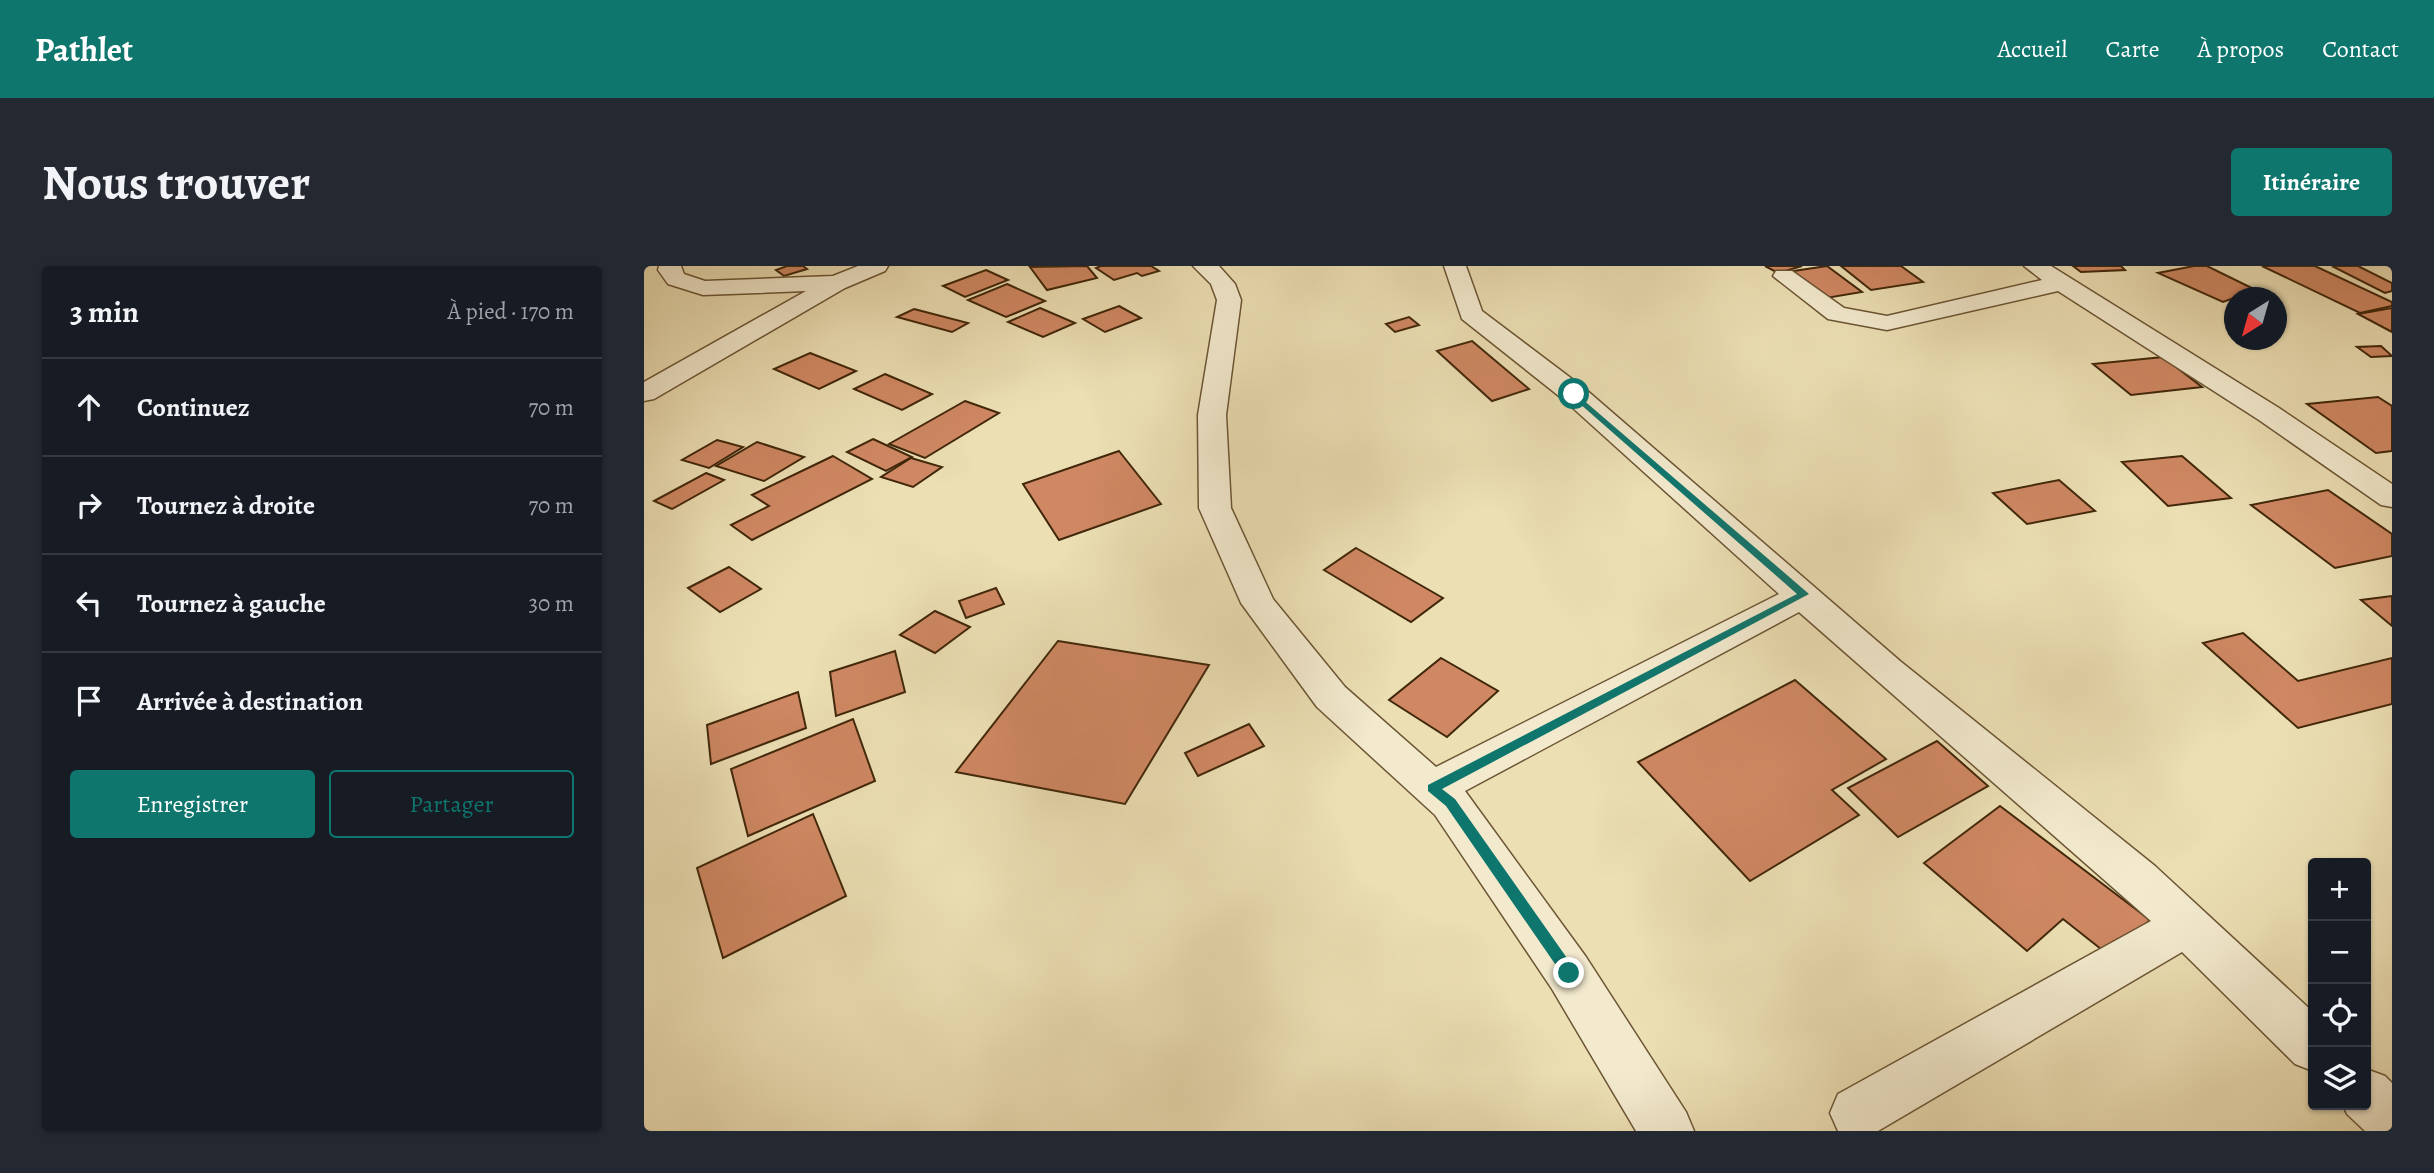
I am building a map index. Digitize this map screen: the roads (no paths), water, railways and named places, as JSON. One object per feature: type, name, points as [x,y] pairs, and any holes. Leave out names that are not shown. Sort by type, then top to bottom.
[{"type":"street","points":[[670,266],[668,270],[676,279],[703,288],[837,283]]},
{"type":"street","points":[[644,393],[837,283],[877,266]]},
{"type":"street","points":[[1204,266],[1216,273],[1226,286],[1229,300],[1212,415],[1215,508],[1258,603],[1331,697],[1450,803],[1569,973],[1667,1131]]},
{"type":"street","points":[[1455,266],[1471,314],[1574,394],[1804,594],[1887,670],[2138,880],[2308,1040]]},
{"type":"street","points":[[2035,266],[2269,414],[2392,498]]},
{"type":"street","points":[[1784,276],[1836,314],[1887,323],[2061,283]]},
{"type":"street","points":[[1433,788],[1804,594]]},
{"type":"street","points":[[1857,1113],[2187,925]]},
{"type":"street","points":[[2371,1101],[2392,1120]]}]
